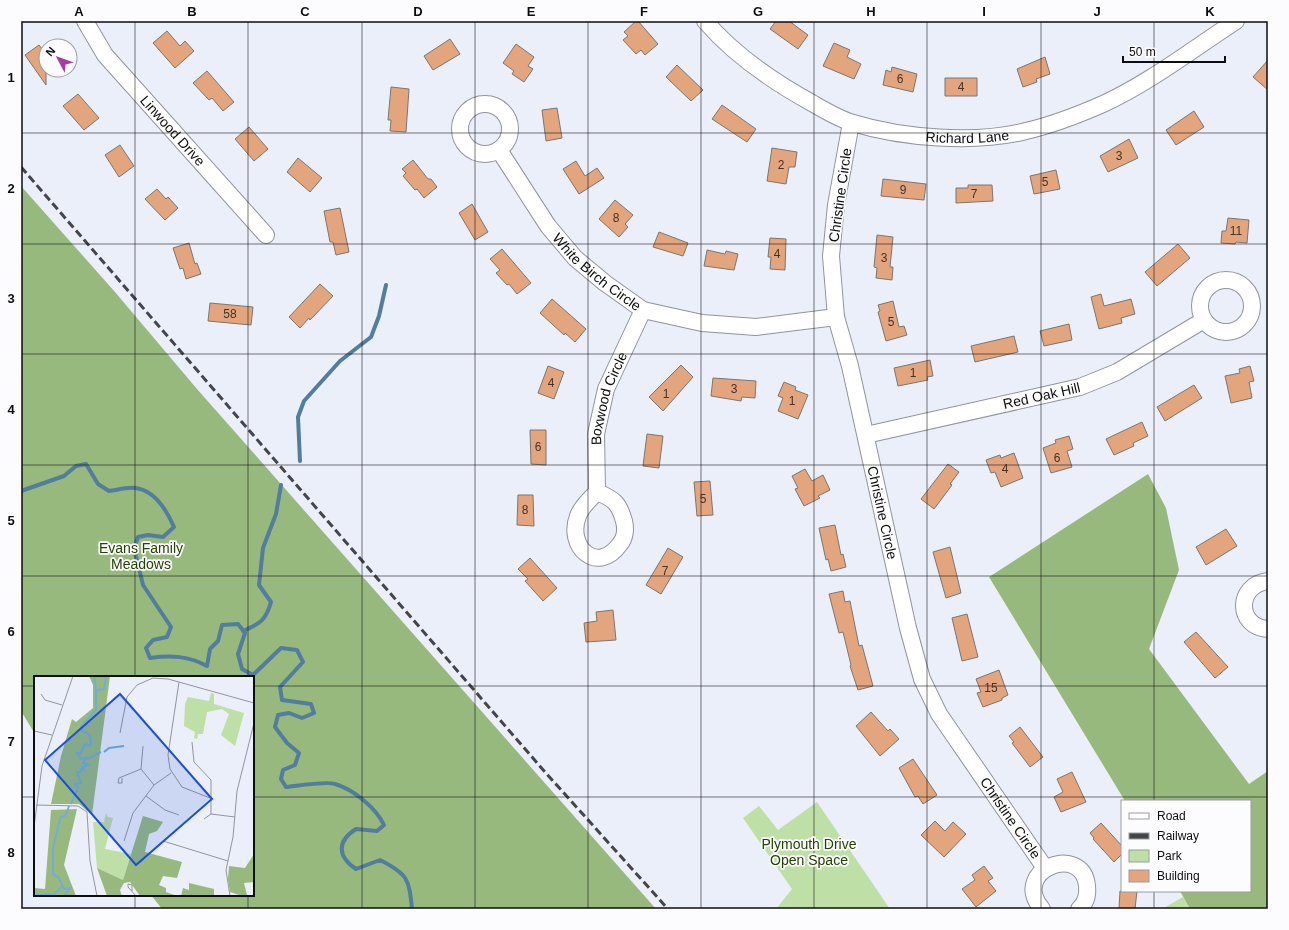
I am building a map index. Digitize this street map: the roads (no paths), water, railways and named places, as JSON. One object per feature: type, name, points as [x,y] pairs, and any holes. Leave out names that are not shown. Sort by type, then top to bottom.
[{"type":"street","name":"Linwood Drive","points":[[85,21],[105,55],[266,235]]},
{"type":"street","name":"Richard Lane","points":[[705,21],[753,67],[785,89],[851,123],[892,132],[942,138],[971,138],[1025,132],[1070,118],[1104,104],[1140,83],[1236,21]]},
{"type":"street","name":"Christine Circle","points":[[851,123],[836,205],[831,256],[836,317],[850,366],[866,435],[908,628],[922,679],[939,714],[1044,868]]},
{"type":"street","name":"White Birch Circle","points":[[499,150],[548,226],[575,258],[605,283],[643,310],[702,323],[756,327],[836,317]]},
{"type":"street","name":"Boxwood Circle","points":[[597,492],[596,434],[606,389],[643,310]]},
{"type":"street","name":"Red Oak Hill","points":[[866,435],[1080,387],[1117,372],[1204,320]]},
{"type":"street","points":[[1268,581],[1254,585],[1245,598],[1243,606],[1249,620],[1255,626],[1268,629]]},
{"type":"street","name":"Christine Circle","points":[[1042,909],[1036,901],[1034,883],[1044,868],[1052,864],[1061,863],[1077,868],[1087,883],[1088,892],[1086,900],[1079,909]]},
{"type":"waterway","points":[[300,461],[298,417],[304,401],[340,361],[371,337],[379,316],[386,285]]},
{"type":"waterway","points":[[21,491],[64,476],[76,466],[86,464],[98,484],[109,491],[135,488],[149,493],[159,502],[168,514],[174,527],[163,537],[148,535],[138,537],[134,548],[143,585],[171,627],[167,637],[153,640],[146,648],[150,658],[180,657],[187,658],[207,666],[210,649],[218,641],[222,625],[238,624],[245,633],[238,654],[242,669],[253,675],[281,648],[297,650],[303,662],[280,687],[282,700],[311,704],[314,713],[302,718],[289,713],[278,715],[275,727],[287,743],[299,753],[295,765],[283,770],[281,779],[286,787],[319,783],[331,783],[342,786],[370,806],[376,812],[384,825],[377,831],[356,829],[345,838],[342,849],[345,859],[356,869],[380,860],[396,869],[402,874],[408,884],[412,909]]},
{"type":"waterway","points":[[243,631],[262,621],[271,602],[259,585],[263,548],[276,514],[281,485]]},
{"type":"railway","points":[[21,167],[545,772],[668,909]]},
{"type":"park label","name":"Evans Family Meadows","points":[[141,556]]},
{"type":"park label","name":"Plymouth Drive Open Space","points":[[809,852]]}]
